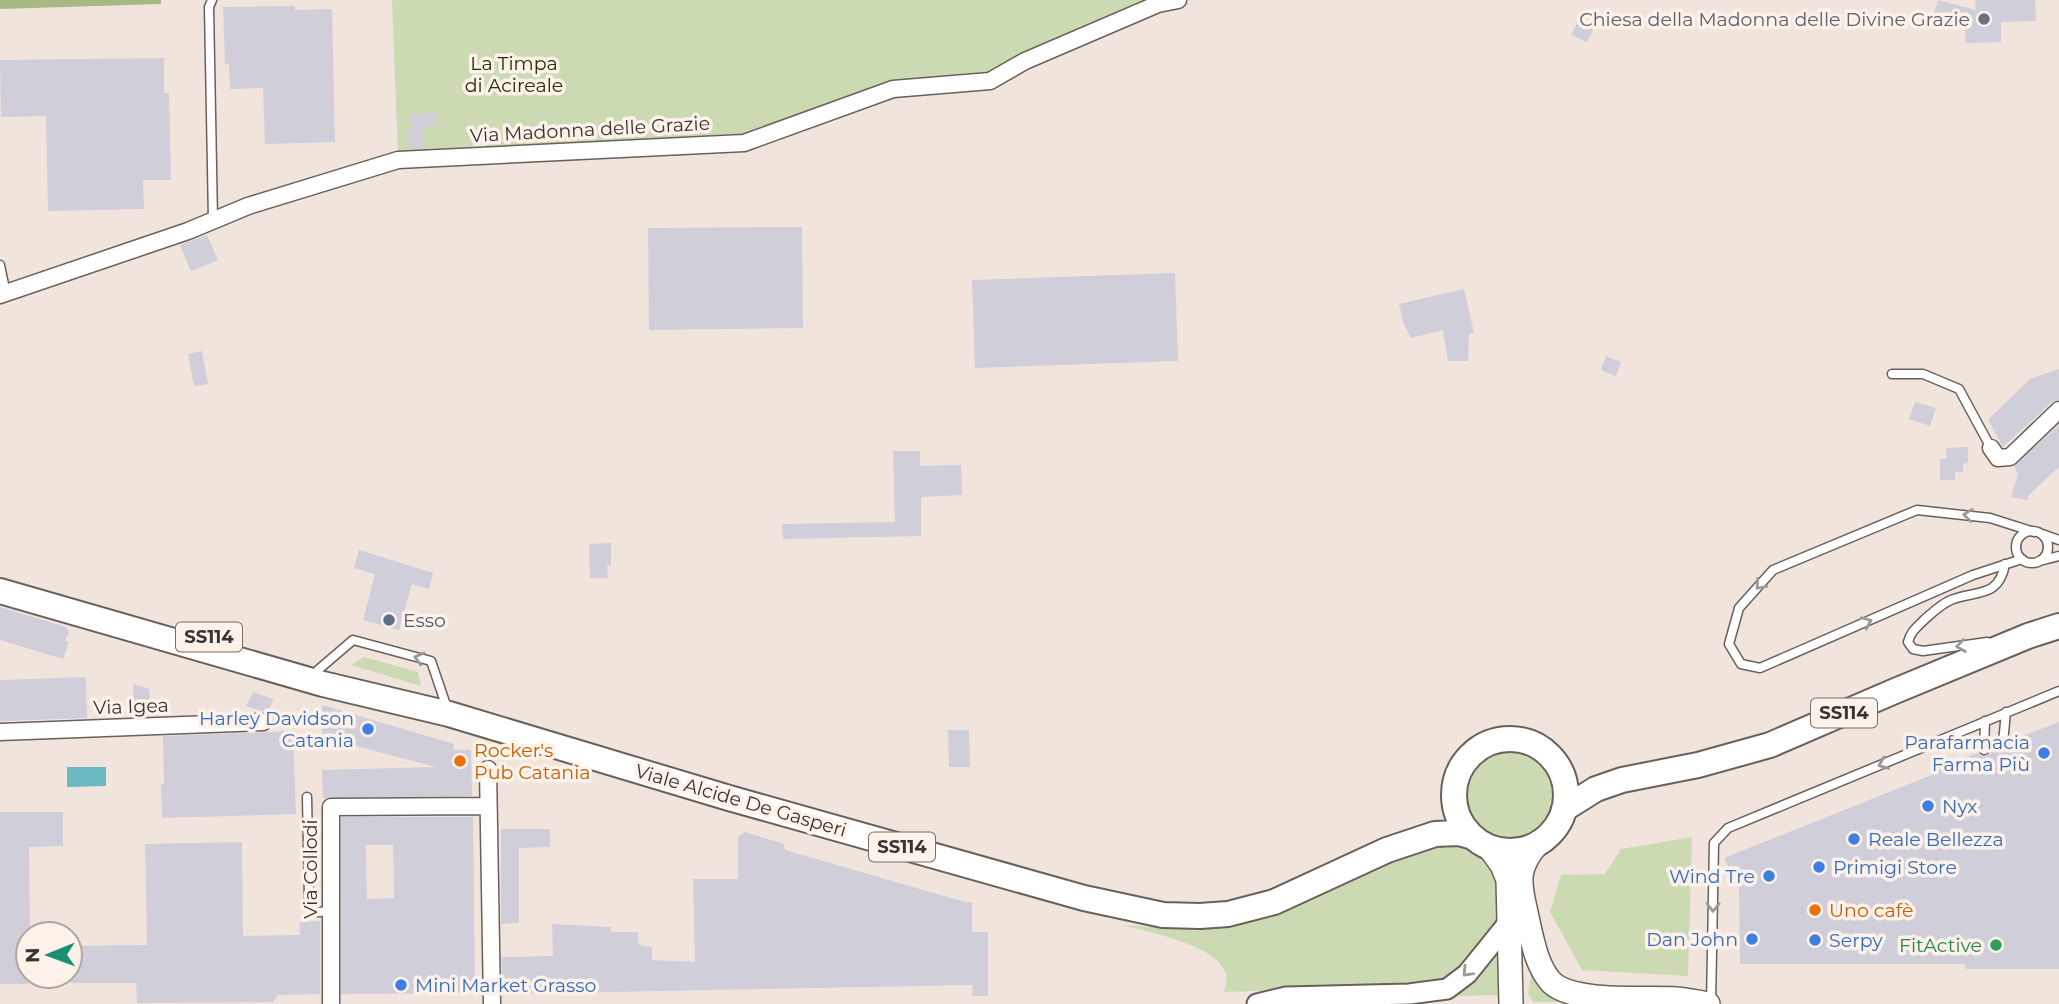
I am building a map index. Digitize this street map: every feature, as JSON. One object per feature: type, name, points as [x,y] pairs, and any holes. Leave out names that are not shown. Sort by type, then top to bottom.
[{"type":"main road","name":"Viale Alcide De Gasperi","points":[[0,574],[318,670],[416,705]]},
{"type":"main road","name":"Viale Alcide De Gasperi","points":[[0,591],[323,684],[449,714],[729,798],[1071,894],[1163,915],[1228,914],[1274,902],[1387,850]]},
{"type":"main road","name":"SS114","points":[[1622,780],[1698,765],[1770,745],[2028,636],[2059,626]]},
{"type":"main road","points":[[1622,780],[1572,773],[1558,766],[1541,749],[1520,739],[1504,739],[1488,743],[1464,762],[1454,792],[1456,809],[1462,824],[1502,865],[1519,925],[1550,981],[1569,993],[1605,1001],[1676,999],[1710,1004]]},
{"type":"main road","points":[[1512,1004],[1522,988],[1519,925],[1521,872],[1526,857],[1555,829],[1564,809],[1566,794],[1558,766]]},
{"type":"main road","points":[[1564,809],[1596,789],[1622,780]]},
{"type":"main road","points":[[1387,850],[1430,822],[1454,792]]},
{"type":"main road","points":[[1387,850],[1435,834],[1459,833],[1506,851],[1538,843]]},
{"type":"street","name":"Via Madonna delle Grazie","points":[[3,295],[248,206],[398,160],[744,143],[893,89],[990,81],[1038,56],[1158,4],[1178,0]]},
{"type":"street","points":[[1991,448],[1998,458],[2010,457],[2059,410]]},
{"type":"street","name":"Via Igea","points":[[0,732],[263,722]]},
{"type":"street","points":[[488,769],[492,1004]]},
{"type":"street","name":"Via Collodi","points":[[331,1004],[331,807],[488,806]]},
{"type":"street","points":[[1257,1004],[1286,997],[1409,994],[1447,989],[1467,974],[1505,927],[1519,925]]},
{"type":"lane","points":[[212,0],[209,7],[213,220]]},
{"type":"lane","points":[[0,265],[3,295]]},
{"type":"lane","points":[[1892,374],[1923,374],[1959,389],[1991,448]]},
{"type":"lane","points":[[2022,559],[1973,575],[1760,668],[1741,664],[1729,644],[1739,608],[1773,570],[1917,510],[1990,518],[2059,540]]},
{"type":"lane","points":[[2037,562],[2047,551],[2046,540],[2037,532],[2025,533],[2018,540],[2017,550],[2022,559],[2031,563],[2037,562],[2059,556]]},
{"type":"lane","points":[[2006,564],[2004,574],[1997,584],[1987,591],[1949,601],[1910,633],[1908,642],[1913,649],[1923,651],[2028,636]]},
{"type":"lane","points":[[318,670],[353,640],[431,661],[449,714]]},
{"type":"lane","points":[[1710,1004],[1714,843],[1728,828],[2059,691]]},
{"type":"lane","points":[[2003,743],[2006,712]]},
{"type":"lane","points":[[1984,750],[1985,721]]},
{"type":"lane","points":[[307,797],[309,899],[312,909],[318,912],[331,911]]},
{"type":"green space","points":[[0,0],[161,0],[161,4],[0,9]]},
{"type":"green space","name":"La Timpa di Acireale","points":[[392,0],[1155,0],[988,76],[902,82],[745,136],[488,149],[485,143],[474,143],[471,149],[398,155]]},
{"type":"green space","points":[[364,657],[418,672],[421,686],[351,665]]},
{"type":"green space","points":[[1511,746],[1529,750],[1544,760],[1554,775],[1558,793],[1554,811],[1544,826],[1529,836],[1511,840],[1493,836],[1478,826],[1468,811],[1464,793],[1468,775],[1478,760],[1493,750]]},
{"type":"green space","points":[[1692,837],[1688,976],[1582,970],[1550,912],[1561,875],[1605,874],[1621,849]]},
{"type":"green space","points":[[1459,840],[1490,864],[1499,886],[1499,921],[1451,978],[1429,985],[1224,992],[1227,976],[1222,965],[1211,956],[1198,948],[1165,936],[1122,925],[1206,927],[1407,852]]},
{"type":"green space","points":[[1503,943],[1505,995],[1456,996]]},
{"type":"green space","points":[[1533,964],[1559,1002],[1533,1002],[1528,994]]},
{"type":"water","points":[[67,767],[106,767],[106,786],[67,787]]},
{"type":"building","points":[[1938,0],[1976,10],[1975,0],[2035,0],[2036,21],[2001,22],[2001,42],[1966,43],[1965,30],[1932,20]]},
{"type":"building","points":[[295,6],[295,10],[332,9],[335,142],[265,144],[263,88],[230,89],[229,64],[225,64],[223,7]]},
{"type":"building","points":[[1578,21],[1594,28],[1587,42],[1571,35]]},
{"type":"building","points":[[164,58],[164,93],[169,93],[171,180],[143,180],[144,209],[48,211],[46,116],[1,117],[0,60]]},
{"type":"building","points":[[435,112],[436,125],[423,127],[425,148],[410,149],[407,129],[411,128],[410,115]]},
{"type":"building","points":[[802,227],[803,328],[649,330],[648,228]]},
{"type":"building","points":[[207,235],[218,260],[191,271],[180,245]]},
{"type":"building","points":[[1175,273],[1178,361],[975,368],[972,280]]},
{"type":"building","points":[[1464,289],[1474,333],[1469,334],[1468,361],[1448,361],[1443,330],[1411,338],[1404,325],[1399,304]]},
{"type":"building","points":[[202,351],[208,384],[194,386],[188,354]]},
{"type":"building","points":[[1606,356],[1621,362],[1616,376],[1601,370]]},
{"type":"building","points":[[2059,369],[2059,400],[2052,402],[2003,447],[1988,420],[2030,379]]},
{"type":"building","points":[[1915,402],[1936,408],[1930,426],[1909,419]]},
{"type":"building","points":[[2059,425],[2059,467],[2028,496],[2028,500],[2011,497],[2018,474],[2014,466]]},
{"type":"building","points":[[1968,447],[1968,463],[1963,464],[1963,472],[1955,472],[1955,480],[1940,480],[1940,459],[1947,459],[1946,448]]},
{"type":"building","points":[[893,451],[920,451],[920,466],[961,465],[962,495],[921,497],[921,536],[783,539],[782,524],[895,522]]},
{"type":"building","points":[[611,543],[608,578],[590,578],[589,544]]},
{"type":"building","points":[[359,550],[433,573],[429,589],[412,584],[399,630],[363,620],[375,574],[354,568]]},
{"type":"building","points":[[0,607],[66,627],[69,633],[65,641],[69,642],[63,659],[0,640]]},
{"type":"building","points":[[86,677],[87,718],[0,721],[0,680]]},
{"type":"building","points":[[133,684],[149,689],[152,716],[134,716]]},
{"type":"building","points":[[253,692],[273,699],[268,713],[246,706]]},
{"type":"building","points":[[322,705],[454,744],[453,750],[471,750],[472,796],[323,798],[322,770],[436,767],[340,742],[322,742]]},
{"type":"building","points":[[2059,722],[2059,969],[1966,969],[1965,964],[1740,964],[1739,888],[1724,858],[1934,774],[1934,769],[1978,753],[1986,756],[1991,748],[1997,745],[2005,749],[2010,741]]},
{"type":"building","points":[[948,730],[969,730],[970,767],[949,767]]},
{"type":"building","points":[[293,731],[296,814],[162,818],[163,736]]},
{"type":"building","points":[[0,812],[63,812],[63,846],[29,847],[30,920],[14,920],[14,984],[0,984]]},
{"type":"building","points":[[341,817],[473,817],[475,993],[341,994]],"holes":[[[366,845],[393,845],[394,898],[367,899]]]},
{"type":"building","points":[[501,829],[550,829],[550,847],[519,848],[519,923],[501,924]]},
{"type":"building","points":[[745,832],[784,844],[785,850],[972,902],[972,932],[988,932],[988,996],[972,996],[973,985],[502,994],[502,957],[553,956],[552,924],[611,927],[611,932],[638,932],[639,945],[652,947],[652,960],[695,962],[693,879],[738,879],[738,837]]},
{"type":"building","points":[[242,842],[243,936],[300,935],[300,922],[320,921],[320,994],[278,995],[273,1002],[137,1003],[136,983],[84,983],[84,946],[147,945],[145,844]]},
{"type":"place","name":"Chiesa della Madonna delle Divine Grazie","points":[[1984,19]]},
{"type":"place","name":"Esso","points":[[389,620]]},
{"type":"place","name":"Harley Davidson Catania","points":[[368,729]]},
{"type":"place","name":"Parafarmacia Farma Più","points":[[2044,753]]},
{"type":"place","name":"Rocker's Pub Catania","points":[[460,761]]},
{"type":"place","name":"Nyx","points":[[1928,806]]},
{"type":"place","name":"Reale Bellezza","points":[[1854,839]]},
{"type":"place","name":"Primigi Store","points":[[1819,867]]},
{"type":"place","name":"Wind Tre","points":[[1769,876]]},
{"type":"place","name":"Uno cafè","points":[[1815,910]]},
{"type":"place","name":"Dan John","points":[[1752,939]]},
{"type":"place","name":"Serpy","points":[[1815,940]]},
{"type":"place","name":"FitActive","points":[[1996,945]]},
{"type":"place","name":"Mini Market Grasso","points":[[401,985]]}]
